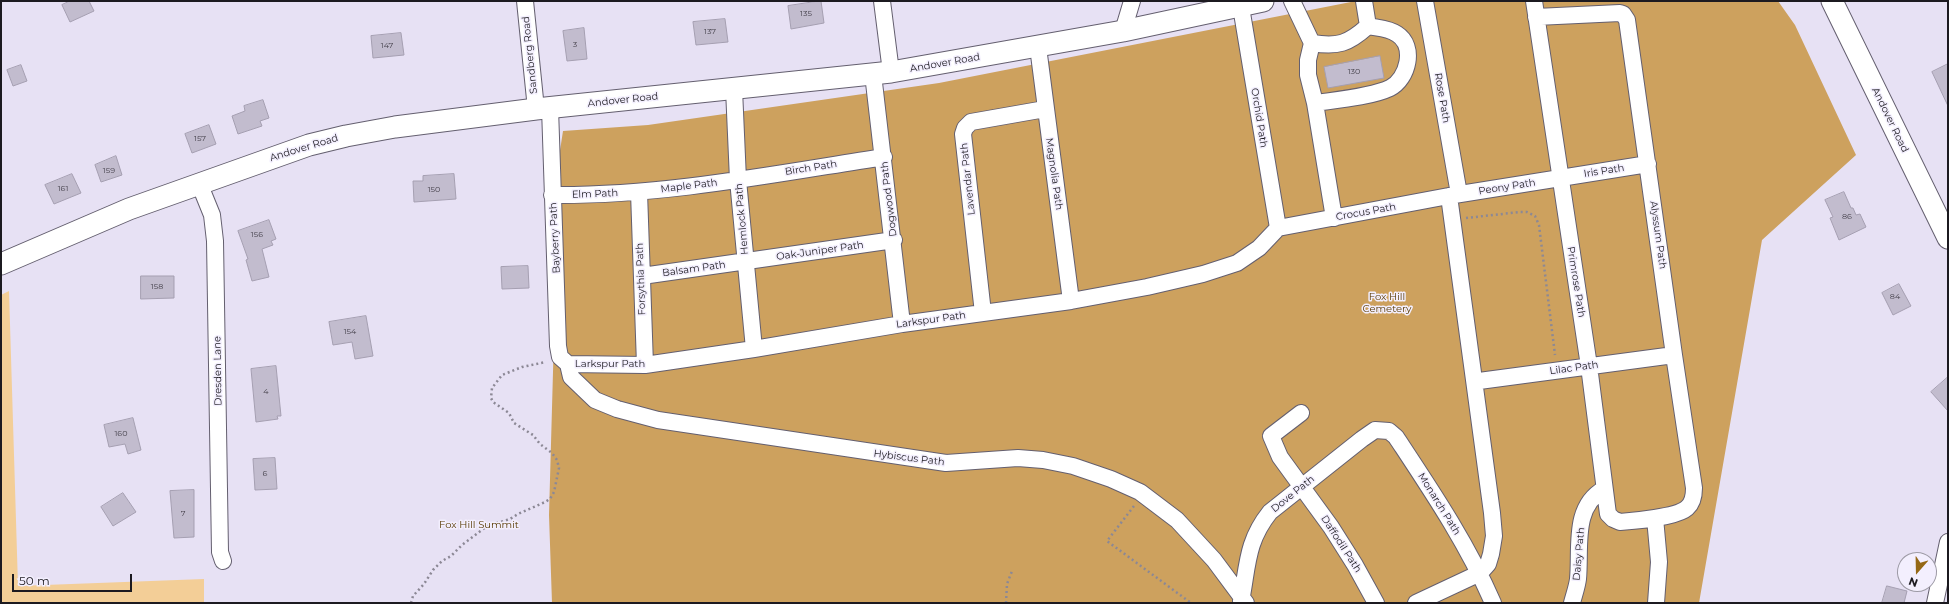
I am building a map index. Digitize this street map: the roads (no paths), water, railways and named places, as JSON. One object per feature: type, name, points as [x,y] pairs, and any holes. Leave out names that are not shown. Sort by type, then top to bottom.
[{"type":"main road","name":"Andover Road","points":[[1,264],[129,209],[199,183],[309,145],[346,136],[395,127],[543,108],[882,73],[1123,31],[1241,7],[1263,1]]},
{"type":"main road","name":"Andover Road","points":[[1832,1],[1948,238]]},
{"type":"street","name":"Sandberg Road","points":[[525,1],[543,108]]},
{"type":"street","name":"Dogwood Path","points":[[882,1],[884,157],[902,324]]},
{"type":"street","points":[[1123,31],[1132,1]]},
{"type":"street","points":[[1292,1],[1312,43],[1308,60],[1308,75],[1315,103],[1334,218]]},
{"type":"street","points":[[1364,1],[1368,26]]},
{"type":"street","name":"Rose Path","points":[[1425,1],[1454,195]]},
{"type":"street","name":"Primrose Path","points":[[1534,1],[1589,366],[1608,514],[1613,519],[1620,522],[1655,518]]},
{"type":"street","name":"Orchid Path","points":[[1241,7],[1278,228]]},
{"type":"street","name":"Alyssum Path","points":[[1536,17],[1620,13],[1626,16],[1694,495],[1687,509],[1678,513],[1655,518]]},
{"type":"street","points":[[1312,43],[1328,45],[1340,44],[1357,36],[1368,26]]},
{"type":"street","points":[[1315,103],[1374,93],[1390,88],[1400,80],[1406,68],[1408,52],[1405,43],[1398,34],[1391,30],[1368,26]]},
{"type":"street","name":"Magnolia Path","points":[[1038,47],[1071,301]]},
{"type":"street","name":"Hemlock Path","points":[[734,89],[738,180],[754,349]]},
{"type":"street","name":"Bayberry Path","points":[[543,108],[552,195],[564,360]]},
{"type":"street","name":"Lavendar Path","points":[[983,313],[963,134],[971,122],[1045,109]]},
{"type":"street","name":"Birch Path","points":[[738,180],[884,157]]},
{"type":"street","name":"Iris Path","points":[[1560,178],[1648,164]]},
{"type":"street","name":"Peony Path","points":[[1454,195],[1560,178]]},
{"type":"street","name":"Maple Path","points":[[639,192],[738,180]]},
{"type":"street","name":"Dresden Lane","points":[[199,183],[212,215],[215,241],[220,552],[223,562]]},
{"type":"street","name":"Elm Path","points":[[552,195],[639,192]]},
{"type":"street","name":"Forsythia Path","points":[[639,192],[645,365]]},
{"type":"street","points":[[1416,603],[1480,574],[1488,564],[1494,536],[1486,461],[1452,219],[1454,195]]},
{"type":"street","name":"Crocus Path","points":[[1278,228],[1454,195]]},
{"type":"street","name":"Larkspur Path","points":[[564,360],[645,365],[754,349],[902,324],[1071,301],[1147,287],[1210,272],[1237,263],[1259,248],[1278,228]]},
{"type":"street","name":"Oak-Juniper Path","points":[[746,262],[894,240]]},
{"type":"street","name":"Balsam Path","points":[[642,276],[746,262]]},
{"type":"street","name":"Lilac Path","points":[[1474,380],[1479,381],[1674,355]]},
{"type":"street","name":"Hybiscus Path","points":[[564,360],[570,377],[595,400],[616,409],[658,420],[946,463],[1018,458],[1043,460],[1073,466],[1112,479],[1142,494],[1177,520],[1214,560],[1243,600]]},
{"type":"street","name":"Daffodil Path","points":[[1300,413],[1271,436],[1280,457],[1303,487],[1355,565],[1376,603]]},
{"type":"street","name":"Dove Path","points":[[1243,600],[1248,556],[1259,528],[1270,512],[1375,430],[1389,431],[1396,436]]},
{"type":"street","name":"Monarch Path","points":[[1396,436],[1444,510],[1480,574],[1493,603]]},
{"type":"street","name":"Daisy Path","points":[[1572,603],[1578,579],[1578,539],[1582,519],[1588,503],[1596,493],[1604,488]]},
{"type":"street","points":[[1655,518],[1659,562],[1656,603]]},
{"type":"street","points":[[1935,603],[1948,542]]},
{"type":"park label","name":"Fox Hill Cemetery","points":[[1387,302]]},
{"type":"park label","name":"Fox Hill Summit","points":[[479,525]]}]
